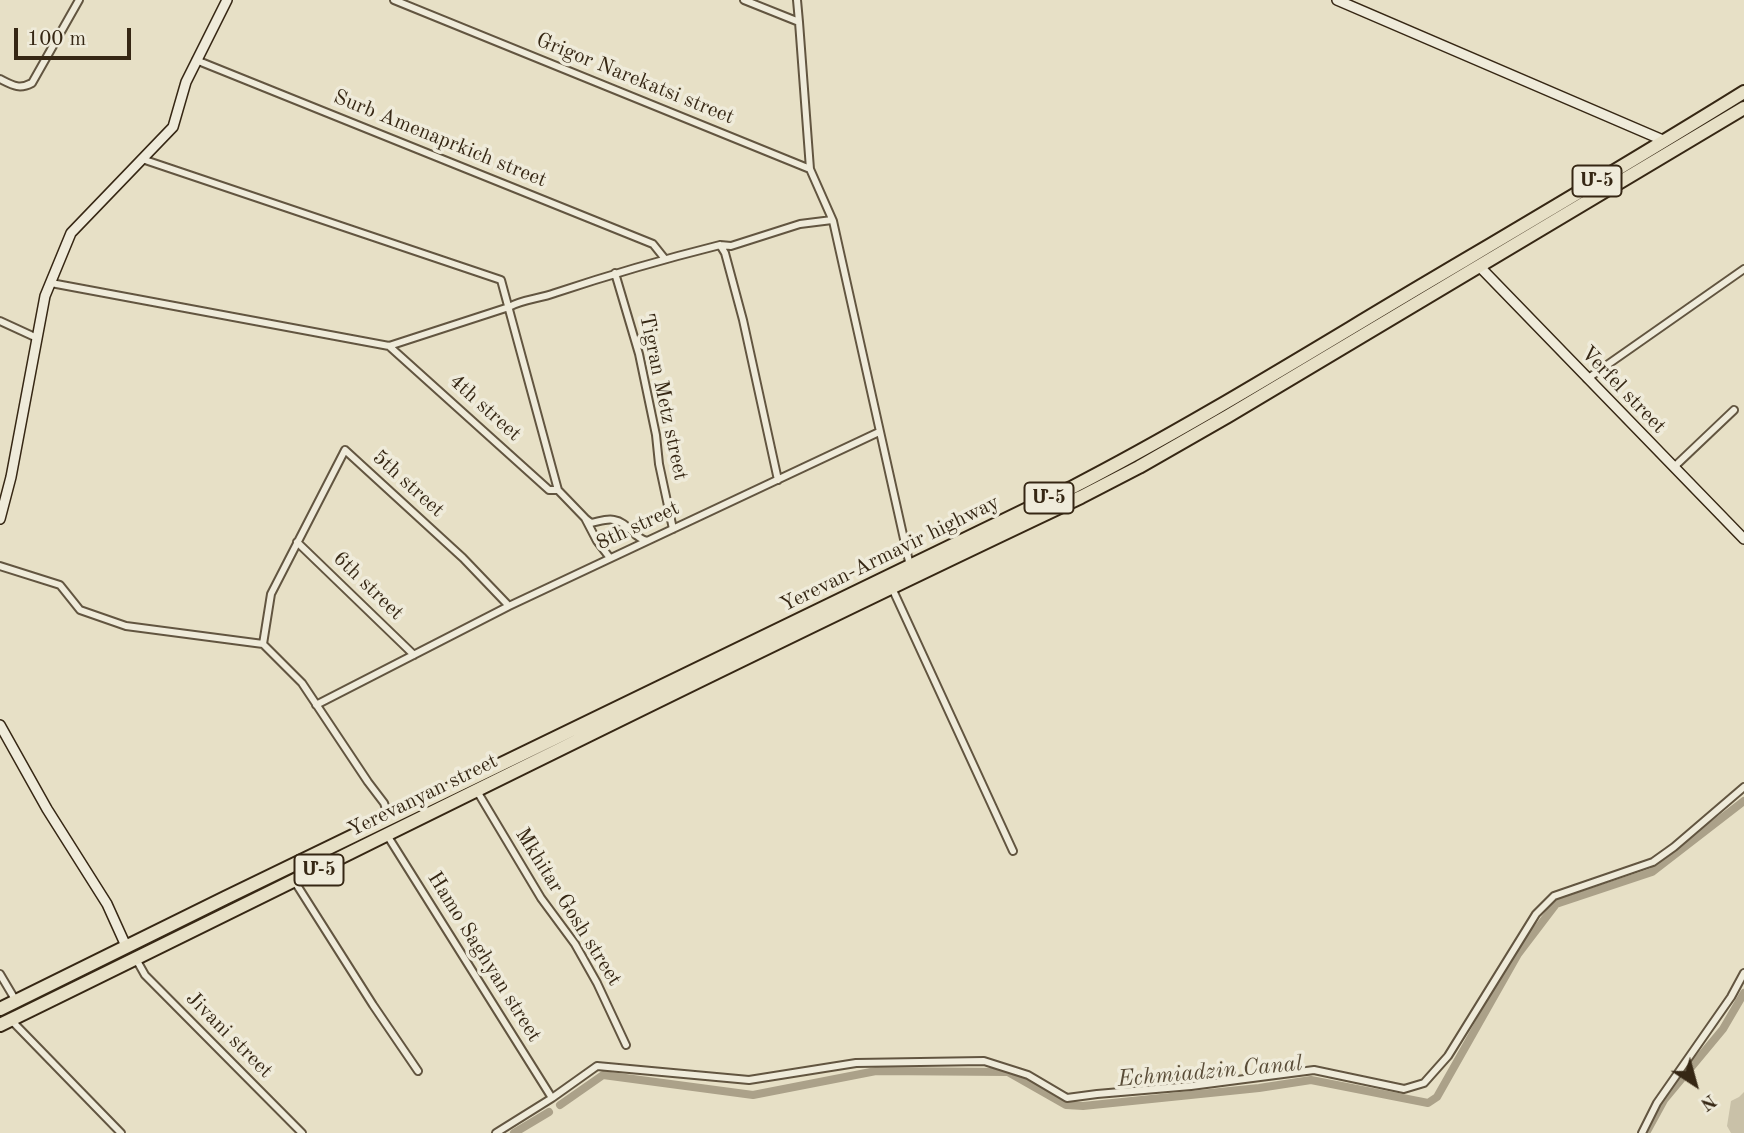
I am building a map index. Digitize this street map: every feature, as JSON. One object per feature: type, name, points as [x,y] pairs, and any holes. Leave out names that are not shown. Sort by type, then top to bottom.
[{"type":"highway","name":"Մ-5","points":[[1451,275],[1744,92]]},
{"type":"highway","name":"Մ-5","points":[[1451,275],[1479,266],[1744,108]]},
{"type":"highway","name":"Yerevan-Armavir highway","points":[[636,706],[1133,456],[1451,275]]},
{"type":"highway","name":"Yerevan-Armavir highway","points":[[636,706],[892,588],[1139,467],[1228,416],[1424,291]]},
{"type":"highway","name":"Yerevanyan street","points":[[6,1023],[477,791],[636,706]]},
{"type":"highway","name":"Yerevanyan street","points":[[0,1009],[390,819],[636,706]]},
{"type":"highway","points":[[214,903],[223,908],[220,918]]},
{"type":"main road","points":[[0,519],[11,477],[46,296],[71,233],[173,127],[186,82],[228,0]]},
{"type":"main road","points":[[1336,0],[1665,141]]},
{"type":"main road","name":"Verfel street","points":[[1479,266],[1744,539]]},
{"type":"main road","points":[[0,725],[47,809],[107,904],[126,946]]},
{"type":"street","points":[[0,79],[16,87],[32,83],[79,0]]},
{"type":"street","name":"Grigor Narekatsi street","points":[[394,0],[810,169]]},
{"type":"street","points":[[744,0],[799,22]]},
{"type":"street","points":[[797,0],[810,169],[832,221],[910,566]]},
{"type":"street","name":"Surb Amenaprkich street","points":[[196,60],[653,244],[665,259]]},
{"type":"street","points":[[142,159],[501,280],[558,490]]},
{"type":"street","points":[[51,283],[389,346],[509,307],[519,301],[551,295],[615,273],[720,245],[731,246],[800,224],[832,221]]},
{"type":"street","points":[[720,245],[725,253],[743,320],[778,480]]},
{"type":"street","points":[[1587,379],[1744,269]]},
{"type":"street","name":"Tigran Metz street","points":[[615,273],[642,365],[673,529]]},
{"type":"street","points":[[0,321],[37,338]]},
{"type":"street","name":"4th street","points":[[389,346],[549,490],[558,490],[585,517],[597,541],[610,558]]},
{"type":"street","points":[[1674,467],[1734,410]]},
{"type":"street","name":"8th street","points":[[316,705],[509,606],[879,432]]},
{"type":"street","name":"5th street","points":[[263,644],[271,594],[345,450],[463,558],[509,606]]},
{"type":"street","points":[[585,517],[592,523],[612,519],[621,522],[635,536],[648,541]]},
{"type":"street","name":"6th street","points":[[298,542],[414,655]]},
{"type":"street","points":[[0,566],[60,585],[80,610],[126,626],[263,644],[302,683],[384,803],[390,819]]},
{"type":"street","points":[[892,588],[1013,851]]},
{"type":"street","points":[[496,1133],[597,1066],[749,1080],[856,1063],[984,1061],[1028,1075],[1067,1098],[1191,1087],[1314,1070],[1404,1089],[1424,1083],[1448,1056],[1536,914],[1554,897],[1653,862],[1744,787]]},
{"type":"street","name":"Mkhitar Gosh street","points":[[477,791],[541,898],[575,944],[626,1045]]},
{"type":"street","name":"Hamo Saghyan street","points":[[387,835],[552,1098]]},
{"type":"street","points":[[295,882],[418,1071]]},
{"type":"street","name":"Jivani street","points":[[136,959],[145,975],[302,1133]]},
{"type":"street","points":[[1642,1133],[1657,1103],[1731,997],[1744,973]]},
{"type":"street","points":[[0,974],[16,1001]]},
{"type":"street","points":[[6,1023],[121,1133]]},
{"type":"shaded area","points":[[1744,1092],[1744,1133],[1731,1133],[1727,1126],[1731,1101]]},
{"type":"waterway","name":"Echmiadzin Canal","points":[[560,1105],[603,1075],[753,1095],[876,1071],[1008,1072],[1066,1105],[1083,1106],[1311,1080],[1428,1103],[1437,1097],[1518,954],[1556,904],[1652,872],[1744,801]]},
{"type":"waterway","points":[[1646,1133],[1664,1100],[1723,1029],[1744,993]]},
{"type":"waterway","name":"Echmiadzin Canal","points":[[514,1133],[549,1112]]}]
